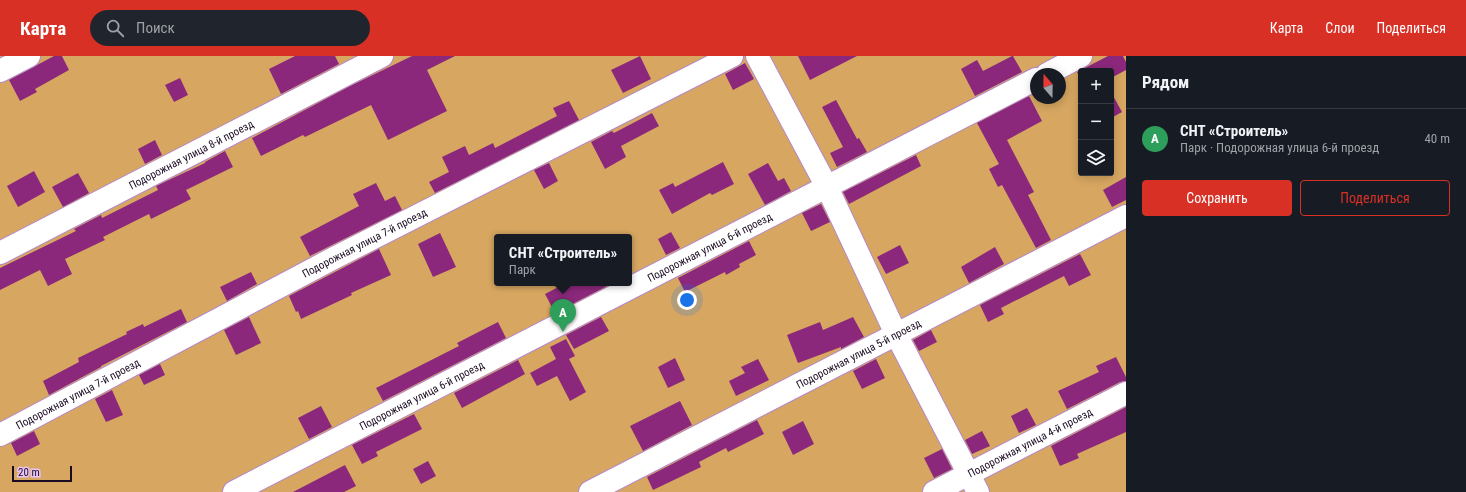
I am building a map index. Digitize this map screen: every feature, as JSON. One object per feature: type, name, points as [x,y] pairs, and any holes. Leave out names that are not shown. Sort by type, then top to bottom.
[{"type":"street","points":[[0,71],[29,56]]},
{"type":"street","name":"Подорожная улица 8-й проезд","points":[[0,253],[382,56]]},
{"type":"street","name":"Подорожная улица 7-й проезд","points":[[0,435],[334,258],[732,56]]},
{"type":"street","points":[[757,56],[828,187],[896,334],[973,483]]},
{"type":"street","points":[[1059,68],[1082,56]]},
{"type":"street","name":"Подорожная улица 6-й проезд","points":[[234,492],[1030,83]]},
{"type":"street","name":"Подорожная улица 5-й проезд","points":[[590,492],[1126,216]]},
{"type":"street","name":"Подорожная улица 4-й проезд","points":[[934,492],[973,483],[1126,393]]},
{"type":"shaded area","points":[[0,56],[1126,56],[1126,492],[0,492]]},
{"type":"building","points":[[54,56],[62,56],[69,70],[35,89],[37,92],[20,101],[9,80]]},
{"type":"building","points":[[295,56],[335,56],[339,64],[281,94],[269,69]]},
{"type":"building","points":[[412,56],[455,56],[427,70],[447,111],[388,140],[371,105],[305,137],[303,135],[261,156],[252,138],[350,86]]},
{"type":"building","points":[[640,56],[651,79],[623,93],[611,70]]},
{"type":"building","points":[[798,56],[857,56],[810,80]]},
{"type":"building","points":[[1012,56],[1022,72],[975,96],[961,69],[977,60],[983,71]]},
{"type":"building","points":[[1108,56],[1123,56],[1126,62],[1126,70],[1114,76],[1114,68],[1085,68]]},
{"type":"building","points":[[745,63],[754,79],[733,90],[725,74]]},
{"type":"building","points":[[180,78],[188,95],[174,102],[165,85]]},
{"type":"building","points":[[1029,96],[1030,104],[1033,104],[1042,121],[1007,140],[1034,192],[1028,195],[1051,240],[1036,248],[1002,185],[998,187],[989,169],[999,164],[977,123]]},
{"type":"building","points":[[1114,97],[1122,112],[1114,116]]},
{"type":"building","points":[[836,100],[857,139],[859,138],[867,152],[837,167],[830,153],[843,147],[822,107]]},
{"type":"building","points":[[569,101],[579,120],[435,193],[429,182],[449,172],[442,157],[465,146],[469,155],[493,143],[495,148],[557,116],[553,108]]},
{"type":"building","points":[[652,113],[659,126],[621,146],[626,157],[605,169],[591,142],[612,131],[614,133]]},
{"type":"building","points":[[155,140],[162,155],[145,164],[138,149]]},
{"type":"building","points":[[225,151],[233,167],[186,190],[191,199],[151,219],[149,214],[103,237],[105,240],[65,259],[72,274],[48,286],[40,270],[0,290],[0,268],[76,231],[74,229],[101,215],[102,218],[158,190],[156,186],[205,163]]},
{"type":"building","points":[[916,155],[921,166],[849,204],[843,192]]},
{"type":"building","points":[[723,162],[734,184],[712,195],[710,193],[672,214],[659,190],[673,183],[675,187]]},
{"type":"building","points":[[549,163],[558,181],[544,189],[534,170]]},
{"type":"building","points":[[768,163],[778,181],[784,178],[791,191],[765,205],[748,174]]},
{"type":"building","points":[[34,171],[45,192],[18,207],[7,186]]},
{"type":"building","points":[[78,173],[89,193],[63,207],[52,187]]},
{"type":"building","points":[[1126,177],[1126,200],[1112,207],[1103,190]]},
{"type":"building","points":[[376,183],[385,201],[395,196],[402,210],[310,256],[300,237],[359,206],[353,194]]},
{"type":"building","points":[[821,204],[830,222],[811,231],[802,213]]},
{"type":"building","points":[[671,232],[680,248],[666,255],[658,239]]},
{"type":"building","points":[[440,233],[456,267],[433,277],[418,244]]},
{"type":"building","points":[[749,241],[756,255],[739,264],[740,267],[726,275],[725,272],[685,292],[678,278]]},
{"type":"building","points":[[900,245],[909,263],[886,274],[877,257]]},
{"type":"building","points":[[995,247],[1004,264],[969,283],[961,267]]},
{"type":"building","points":[[379,249],[391,275],[351,293],[352,295],[301,319],[289,296]]},
{"type":"building","points":[[1080,254],[1091,275],[1069,286],[1064,276],[1001,308],[1004,314],[988,322],[980,305]]},
{"type":"building","points":[[251,272],[257,284],[227,301],[220,287]]},
{"type":"building","points":[[560,286],[607,286],[555,313],[545,294]]},
{"type":"building","points":[[181,309],[187,322],[101,366],[49,395],[43,381],[79,362],[78,358],[127,334],[126,332],[143,324],[144,327]]},
{"type":"building","points":[[249,317],[261,343],[236,355],[224,330]]},
{"type":"building","points":[[601,317],[609,331],[574,349],[566,335]]},
{"type":"building","points":[[853,317],[864,337],[841,349],[841,347],[798,363],[787,335],[820,322],[823,330]]},
{"type":"building","points":[[498,322],[506,338],[383,401],[376,388],[459,346],[457,343]]},
{"type":"building","points":[[931,330],[937,342],[919,351],[913,340]]},
{"type":"building","points":[[566,339],[575,356],[569,359],[586,392],[570,401],[557,376],[537,386],[530,373],[556,359],[550,347]]},
{"type":"building","points":[[1116,357],[1126,377],[1126,381],[1120,382],[1067,409],[1058,391],[1099,372],[1096,366]]},
{"type":"building","points":[[675,358],[685,380],[668,388],[658,367]]},
{"type":"building","points":[[758,359],[769,380],[736,396],[729,381],[745,373],[741,367]]},
{"type":"building","points":[[876,359],[885,378],[862,389],[853,371]]},
{"type":"building","points":[[518,360],[525,374],[462,408],[454,393]]},
{"type":"building","points":[[160,364],[165,375],[144,385],[139,375]]},
{"type":"building","points":[[112,390],[123,415],[106,422],[95,399]]},
{"type":"building","points":[[680,401],[692,425],[643,451],[630,426]]},
{"type":"building","points":[[321,406],[332,427],[309,439],[298,418]]},
{"type":"building","points":[[1126,407],[1126,432],[1077,454],[1079,458],[1060,466],[1051,446]]},
{"type":"building","points":[[1027,408],[1036,425],[1019,433],[1011,416]]},
{"type":"building","points":[[414,414],[422,429],[376,452],[378,456],[362,464],[352,445]]},
{"type":"building","points":[[757,420],[764,434],[728,452],[726,448],[699,462],[701,467],[653,490],[647,477]]},
{"type":"building","points":[[803,421],[814,444],[793,455],[782,432]]},
{"type":"building","points":[[34,431],[40,444],[17,456],[11,443]]},
{"type":"building","points":[[982,431],[990,446],[972,454],[965,440]]},
{"type":"building","points":[[942,449],[952,469],[934,478],[924,458]]},
{"type":"building","points":[[428,461],[436,476],[421,484],[413,469]]},
{"type":"building","points":[[345,465],[356,486],[344,492],[293,492]]},
{"type":"place","name":"СНТ «Строитель»","points":[[563,332]]}]
